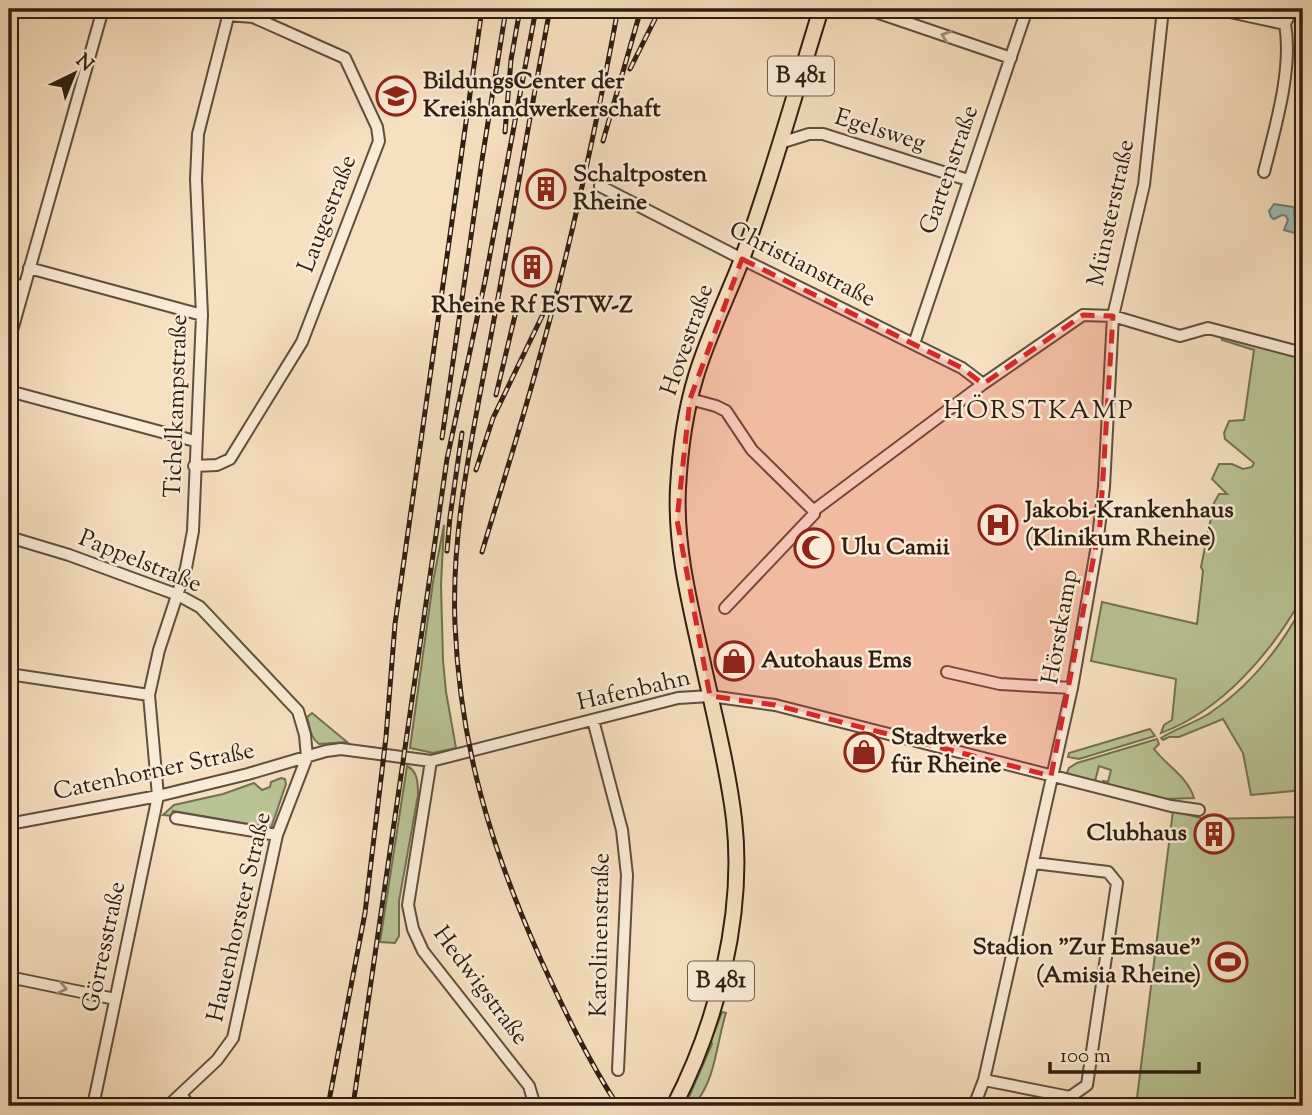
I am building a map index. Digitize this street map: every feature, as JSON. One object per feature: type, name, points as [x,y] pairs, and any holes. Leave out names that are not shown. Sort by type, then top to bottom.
[{"type":"main road","name":"Hovestraße","points":[[710,696],[683,569],[677,520],[683,435],[697,373],[741,259],[821,9]]},
{"type":"main road","name":"B 481","points":[[674,1106],[701,1048],[714,1010],[724,968],[735,878],[734,820],[710,696]]},
{"type":"street","points":[[9,341],[103,9]]},
{"type":"street","name":"Laugestraße","points":[[194,466],[217,465],[230,459],[302,342],[379,141],[377,127],[345,58],[253,17],[211,9]]},
{"type":"street","points":[[867,9],[1011,58]]},
{"type":"street","name":"Gartenstraße","points":[[914,344],[1027,9]]},
{"type":"street","name":"Münsterstraße","points":[[725,608],[814,513],[983,384],[1083,315],[1113,316],[1144,185],[1163,9]]},
{"type":"street","points":[[1216,9],[1285,24]]},
{"type":"street","points":[[1264,172],[1287,56],[1285,24],[1292,9]]},
{"type":"street","name":"Tichelkampstraße","points":[[158,796],[149,695],[159,650],[186,568],[192,531],[202,315],[196,179],[198,134],[229,12]]},
{"type":"street","name":"Egelsweg","points":[[780,143],[809,134],[823,135],[968,180]]},
{"type":"street","name":"Christianstraße","points":[[600,186],[962,368],[983,384]]},
{"type":"street","points":[[29,268],[202,315]]},
{"type":"street","points":[[9,281],[23,287]]},
{"type":"street","points":[[1113,316],[1180,336],[1208,328],[1303,353]]},
{"type":"street","name":"Hörstkamp","points":[[974,1106],[984,1080],[1072,688],[1100,525],[1113,316]]},
{"type":"street","points":[[9,391],[195,441]]},
{"type":"street","points":[[690,398],[726,411],[752,450],[814,513]]},
{"type":"street","name":"Pappelstraße","points":[[9,537],[69,555],[178,595],[200,607],[298,711],[305,735],[307,757]]},
{"type":"street","points":[[947,672],[1000,684],[1072,688]]},
{"type":"street","points":[[9,674],[149,695]]},
{"type":"street","name":"Hafenbahn","points":[[307,757],[341,749],[431,761],[678,698],[710,696],[775,705],[1051,776]]},
{"type":"street","name":"Karolinenstraße","points":[[593,720],[622,830],[627,875],[618,1070]]},
{"type":"street","name":"Catenhorner Straße","points":[[9,824],[158,796],[307,757]]},
{"type":"street","name":"Hauenhorster Straße","points":[[169,1106],[217,1060],[233,1038],[277,835],[307,757]]},
{"type":"street","name":"Hedwigstraße","points":[[431,761],[408,905],[413,929],[423,951],[529,1086],[535,1106]]},
{"type":"street","points":[[1051,776],[1171,806],[1199,810]]},
{"type":"street","name":"Görresstraße","points":[[93,1106],[158,796]]},
{"type":"street","name":"Catenhorner Straße","points":[[176,818],[277,835]]},
{"type":"street","points":[[984,1080],[1070,1097],[1087,1085],[1117,883],[1108,872],[1034,863]]},
{"type":"street","points":[[9,977],[115,999]]},
{"type":"street","points":[[181,1095],[190,1106]]},
{"type":"highlighted area","points":[[742,259],[962,368],[983,384],[1083,315],[1113,316],[1100,525],[1051,776],[775,705],[710,696],[677,520],[690,399]]},
{"type":"green space","points":[[1221,335],[1303,357],[1303,596],[1276,638],[1244,677],[1205,710],[1161,733],[1164,725],[1172,720],[1176,679],[1091,661],[1102,602],[1197,624],[1203,571],[1201,567],[1214,503],[1219,494],[1227,494],[1212,479],[1219,464],[1232,464],[1243,469],[1252,467],[1254,463],[1225,439],[1224,433],[1229,421],[1244,420],[1254,350],[1222,340]]},
{"type":"green space","points":[[444,525],[441,585],[443,660],[456,748],[433,753],[410,748],[433,582]]},
{"type":"green space","points":[[1303,605],[1303,790],[1251,795],[1243,753],[1223,719],[1179,737],[1163,740],[1161,738],[1204,717],[1238,691],[1274,651]]},
{"type":"green space","points":[[312,713],[347,742],[319,744],[312,735],[307,717]]},
{"type":"green space","points":[[1150,729],[1155,736],[1079,759],[1068,757],[1069,753]]},
{"type":"green space","points":[[1157,739],[1159,744],[1154,749],[1182,778],[1194,798],[1165,799],[1102,783],[1108,782],[1111,770],[1099,766],[1095,781],[1067,773],[1069,768],[1077,763]]},
{"type":"green space","points":[[407,766],[415,774],[418,795],[399,901],[399,936],[395,943],[380,942]]},
{"type":"green space","points":[[281,778],[285,779],[286,784],[271,828],[173,811],[172,816],[163,815],[174,805],[223,794],[254,783],[262,790]]},
{"type":"green space","name":"Stadion \"Zur Emsaue\" (Amisia Rheine)","points":[[1173,811],[1205,819],[1303,817],[1303,1106],[1136,1106]]},
{"type":"green space","points":[[722,1012],[726,1013],[711,1074],[693,1106],[685,1106],[712,1044]]},
{"type":"water","points":[[1274,204],[1294,207],[1295,225],[1302,230],[1302,235],[1284,230],[1288,220],[1286,216],[1274,219],[1271,217],[1269,211]]},
{"type":"railway","points":[[328,1106],[365,913],[386,737],[395,624],[482,9]]},
{"type":"railway","points":[[442,438],[506,9]]},
{"type":"railway","points":[[505,132],[511,60],[520,9]]},
{"type":"railway","points":[[353,1106],[447,459],[485,281],[536,9]]},
{"type":"railway","points":[[550,9],[470,446],[456,553],[455,624],[458,669],[471,755],[493,837],[523,918],[550,979],[587,1053],[618,1106]]},
{"type":"railway","points":[[482,552],[550,319],[592,142],[618,9]]},
{"type":"railway","points":[[603,141],[641,9]]},
{"type":"railway","points":[[630,69],[660,9]]},
{"type":"railway","points":[[496,395],[518,303]]},
{"type":"railway","points":[[476,470],[493,418],[545,310]]},
{"type":"railway","points":[[447,551],[462,433]]},
{"type":"place","name":"BildungsCenter der Kreishandwerkerschaft","points":[[396,96]]},
{"type":"place","name":"Schaltposten Rheine","points":[[546,189]]},
{"type":"place","name":"Rheine Rf ESTW-Z","points":[[532,267]]},
{"type":"place","name":"Jakobi-Krankenhaus (Klinikum Rheine)","points":[[998,525]]},
{"type":"place","name":"Ulu Camii","points":[[814,548]]},
{"type":"place","name":"Autohaus Ems","points":[[734,661]]},
{"type":"place","name":"Stadtwerke für Rheine","points":[[864,752]]},
{"type":"place","name":"Clubhaus","points":[[1214,834]]},
{"type":"place","name":"Stadion \"Zur Emsaue\" (Amisia Rheine)","points":[[1228,962]]},
{"type":"district","name":"HÖRSTKAMP","points":[[1039,411]]}]
